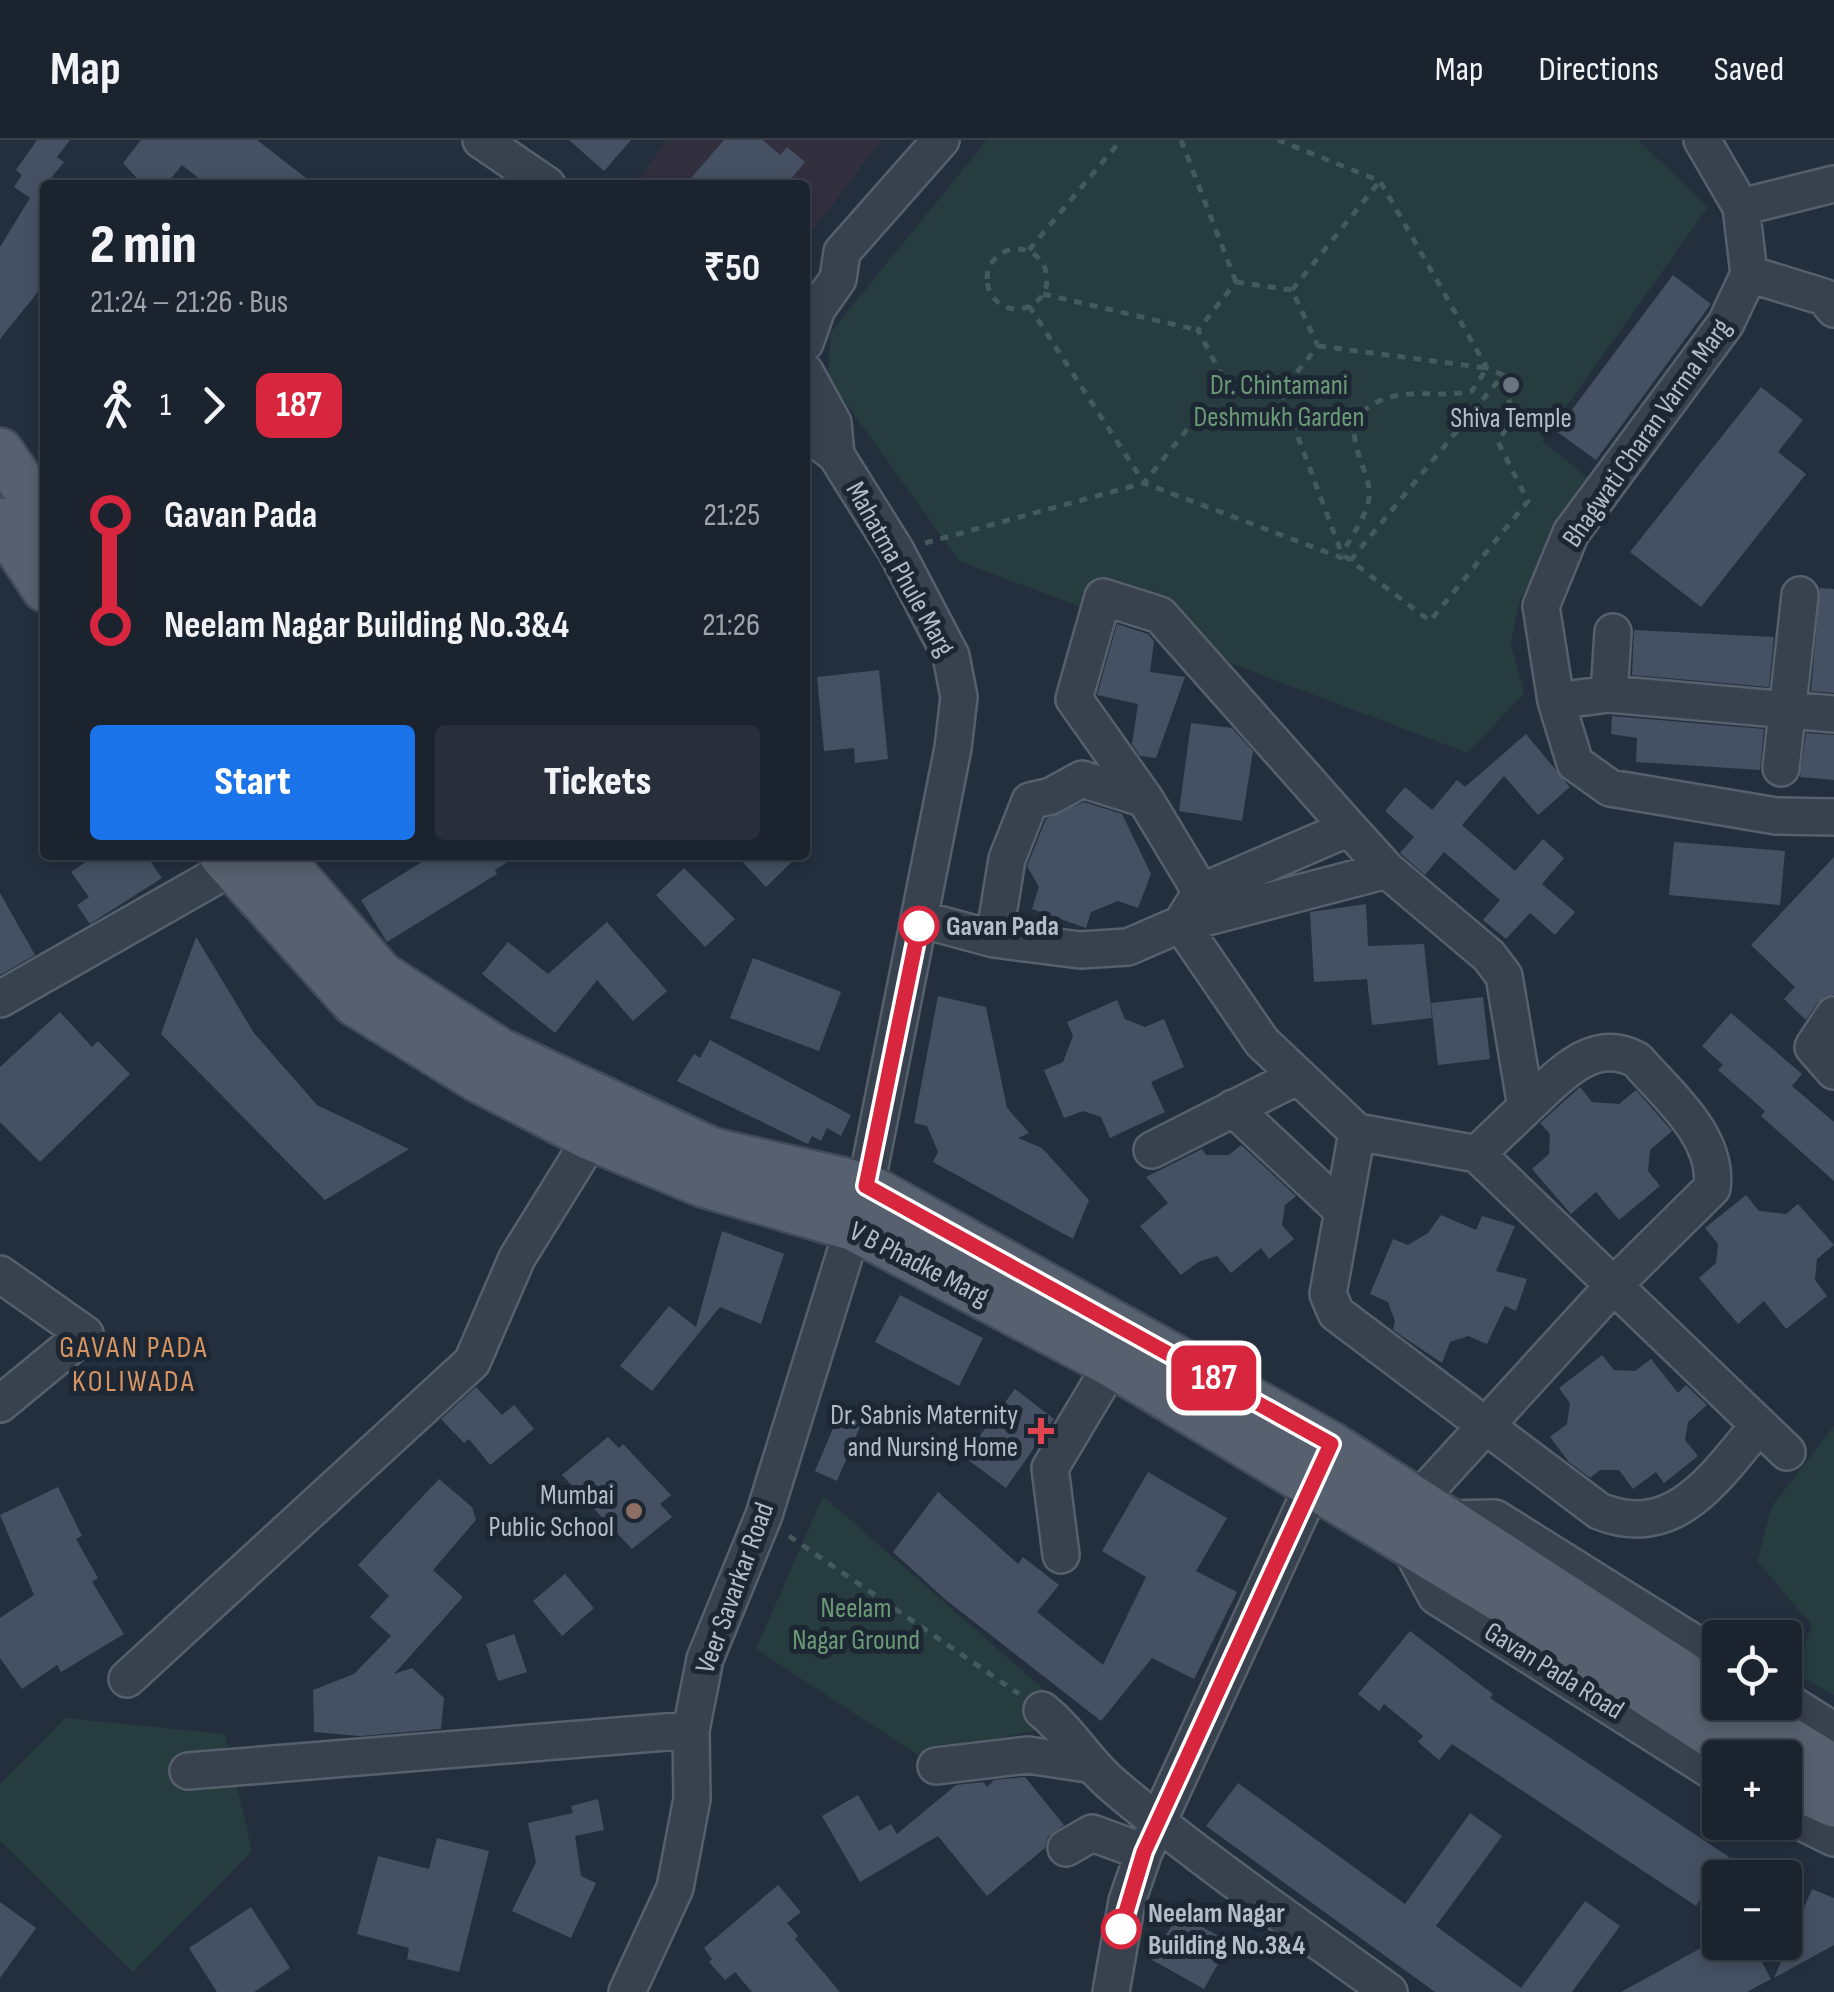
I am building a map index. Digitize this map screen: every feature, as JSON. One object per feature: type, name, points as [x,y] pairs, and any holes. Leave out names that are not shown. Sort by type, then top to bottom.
[{"type":"main road","points":[[0,450],[40,510]]},
{"type":"main road","points":[[0,521],[40,581]]},
{"type":"main road","name":"V B Phadke Marg","points":[[235,860],[355,1003],[600,1122],[702,1184],[860,1207],[1331,1444],[1423,1522],[1541,1603]]},
{"type":"main road","name":"V B Phadke Marg","points":[[281,860],[381,975],[499,1051],[548,1097]]},
{"type":"main road","name":"V B Phadke Marg","points":[[860,1207],[1313,1487],[1423,1522]]},
{"type":"main road","points":[[1541,1603],[1702,1688]]},
{"type":"main road","points":[[1541,1603],[1724,1740]]},
{"type":"main road","points":[[1747,1720],[1807,1773],[1834,1804]]},
{"type":"street","points":[[481,140],[540,180]]},
{"type":"street","points":[[810,294],[818,266],[842,252],[941,140]]},
{"type":"street","points":[[1702,140],[1740,206],[1749,274],[1824,296],[1834,308]]},
{"type":"street","points":[[1740,206],[1834,184]]},
{"type":"street","name":"Bhagwati Charan Varma Marg","points":[[1749,274],[1726,323],[1571,533],[1541,606],[1556,701],[1575,762],[1610,788],[1776,816],[1834,817]]},
{"type":"street","name":"Mahatma Phule Marg","points":[[810,381],[833,422],[836,455],[896,550],[952,656],[959,697],[920,920],[860,1207]]},
{"type":"street","points":[[810,435],[836,455]]},
{"type":"street","points":[[1782,768],[1800,596]]},
{"type":"street","points":[[1201,892],[1145,800],[1074,699],[1102,597],[1160,615],[1387,870],[1488,956],[1504,976],[1526,1107]]},
{"type":"street","points":[[1610,694],[1613,632]]},
{"type":"street","points":[[1556,701],[1610,694],[1834,714]]},
{"type":"street","points":[[994,939],[1007,859],[1030,801],[1050,796],[1082,779],[1145,800]]},
{"type":"street","points":[[1181,924],[1201,892],[1349,828]]},
{"type":"street","points":[[0,999],[235,860]]},
{"type":"street","points":[[920,920],[994,939],[1080,950],[1128,948],[1181,924],[1387,870]]},
{"type":"street","points":[[1181,924],[1245,1020],[1358,1132],[1477,1154],[1788,1452]]},
{"type":"street","points":[[1834,1015],[1813,1047],[1834,1071]]},
{"type":"street","points":[[1423,1522],[1486,1426],[1615,1284],[1712,1188],[1714,1172],[1698,1131],[1637,1060],[1624,1052],[1600,1052],[1578,1061],[1477,1154]]},
{"type":"street","points":[[1152,1150],[1298,1076]]},
{"type":"street","points":[[1233,1108],[1343,1212]]},
{"type":"street","points":[[127,1678],[472,1362],[516,1258],[600,1122]]},
{"type":"street","points":[[1358,1132],[1328,1294],[1336,1313],[1600,1511],[1618,1519],[1679,1511],[1694,1500],[1759,1425]]},
{"type":"street","name":"Veer Savarkar Road","points":[[628,1992],[674,1888],[692,1799],[691,1730],[705,1659],[764,1515],[860,1207]]},
{"type":"street","points":[[0,1274],[85,1334],[0,1404]]},
{"type":"street","points":[[1061,1555],[1050,1468],[1112,1364]]},
{"type":"street","points":[[1111,1992],[1127,1902],[1151,1838],[1331,1444]]},
{"type":"street","points":[[1423,1522],[1495,1518],[1702,1648]]},
{"type":"street","name":"Gavan Pada Road","points":[[1423,1522],[1436,1596],[1702,1765]]},
{"type":"street","points":[[1042,1710],[1068,1730],[1087,1764],[1151,1838],[1389,1992]]},
{"type":"street","points":[[1791,1720],[1807,1773],[1834,1838]]},
{"type":"street","points":[[188,1771],[691,1730]]},
{"type":"street","points":[[936,1766],[1028,1755],[1087,1764]]},
{"type":"street","points":[[1066,1848],[1092,1834],[1151,1838]]},
{"type":"path","points":[[1030,250],[1121,140]]},
{"type":"path","points":[[1180,140],[1236,282]]},
{"type":"path","points":[[1278,140],[1380,182],[1487,368]]},
{"type":"path","points":[[1292,290],[1380,182]]},
{"type":"path","points":[[1012,248],[1030,250],[1042,261],[1047,278],[1043,294],[1029,306],[1012,309],[996,302],[987,288],[987,270],[996,255],[1012,248]]},
{"type":"path","points":[[1236,282],[1292,290]]},
{"type":"path","points":[[1198,330],[1236,282]]},
{"type":"path","points":[[1292,290],[1318,346]]},
{"type":"path","points":[[1043,294],[1198,330],[1226,382]]},
{"type":"path","points":[[1029,306],[1144,483],[1350,561]]},
{"type":"path","points":[[1318,346],[1487,368],[1503,375]]},
{"type":"path","points":[[1280,392],[1318,346]]},
{"type":"path","points":[[1342,554],[1363,519],[1371,493],[1357,460],[1358,420],[1367,408],[1402,394],[1455,396],[1472,391],[1487,368]]},
{"type":"path","points":[[1350,561],[1503,375]]},
{"type":"path","points":[[1280,392],[1342,554],[1430,622],[1528,500],[1498,442],[1514,418],[1503,375]]},
{"type":"path","points":[[896,550],[1144,483],[1226,382]]},
{"type":"path","points":[[1226,382],[1280,392]]},
{"type":"path","points":[[764,1515],[803,1549],[1042,1710]]},
{"type":"shaded area","points":[[667,140],[881,140],[810,234],[810,180],[639,180]]},
{"type":"green space","name":"Dr. Chintamani Deshmukh Garden","points":[[987,140],[1638,140],[1708,207],[1542,441],[1587,477],[1519,602],[1511,643],[1524,693],[1468,753],[959,561],[828,378],[831,332]]},
{"type":"green space","points":[[1834,1426],[1834,1695],[1802,1677],[1802,1652],[1812,1625],[1757,1561],[1772,1506]]},
{"type":"green space","name":"Neelam Nagar Ground","points":[[823,1496],[1080,1721],[918,1755],[756,1649]]},
{"type":"green space","points":[[65,1718],[225,1734],[252,1851],[133,1972],[0,1841],[0,1784]]},
{"type":"building","points":[[37,140],[70,140],[57,157],[64,162],[49,180],[40,180],[40,289],[0,339],[0,247],[30,198],[14,187],[22,175],[16,170]]},
{"type":"building","points":[[141,140],[257,140],[309,180],[201,180],[182,165],[170,180],[138,180],[123,163]]},
{"type":"building","points":[[569,140],[631,140],[604,171]]},
{"type":"building","points":[[724,140],[763,140],[780,155],[787,147],[805,162],[790,180],[689,180]]},
{"type":"building","points":[[1673,275],[1711,304],[1596,460],[1556,431]]},
{"type":"building","points":[[1761,387],[1803,420],[1778,452],[1806,474],[1701,607],[1630,552]]},
{"type":"building","points":[[1820,588],[1834,589],[1834,693],[1811,691]]},
{"type":"building","points":[[1117,624],[1148,634],[1154,641],[1150,672],[1185,677],[1156,758],[1140,756],[1132,744],[1138,704],[1097,695]]},
{"type":"building","points":[[1634,630],[1774,637],[1769,687],[1632,675]]},
{"type":"building","points":[[879,670],[888,759],[855,763],[854,748],[824,751],[817,677]]},
{"type":"building","points":[[1612,716],[1764,729],[1760,770],[1636,762],[1637,738],[1611,734]]},
{"type":"building","points":[[1191,723],[1232,728],[1253,751],[1242,821],[1179,811]]},
{"type":"building","points":[[1806,733],[1834,735],[1834,780],[1800,777]]},
{"type":"building","points":[[1526,734],[1570,787],[1538,815],[1504,776],[1462,825],[1515,871],[1543,839],[1564,858],[1542,884],[1575,912],[1555,935],[1530,913],[1506,939],[1483,920],[1500,900],[1444,852],[1425,875],[1400,853],[1414,837],[1385,811],[1405,787],[1432,810],[1457,780],[1465,787]]},
{"type":"building","points":[[1084,802],[1122,814],[1151,874],[1138,908],[1118,901],[1091,912],[1086,928],[1032,909],[1039,887],[1027,866],[1046,819]]},
{"type":"building","points":[[1674,842],[1785,851],[1780,905],[1669,895]]},
{"type":"building","points":[[1834,857],[1834,994],[1817,1003],[1806,1020],[1784,999],[1795,987],[1751,945]]},
{"type":"building","points":[[89,860],[149,860],[162,878],[90,924],[77,905],[89,897],[71,872]]},
{"type":"building","points":[[425,860],[510,860],[495,870],[497,874],[387,942],[361,900]]},
{"type":"building","points":[[741,860],[794,860],[766,887]]},
{"type":"building","points":[[684,868],[735,919],[705,947],[656,895]]},
{"type":"building","points":[[0,893],[35,955],[0,975]]},
{"type":"building","points":[[1366,904],[1368,946],[1424,944],[1432,1018],[1372,1025],[1367,979],[1314,982],[1310,912]]},
{"type":"building","points":[[607,922],[667,991],[633,1021],[597,980],[555,1033],[482,974],[508,942],[548,974]]},
{"type":"building","points":[[196,937],[254,1033],[317,1105],[409,1149],[325,1200],[161,1034]]},
{"type":"building","points":[[753,958],[841,992],[819,1051],[730,1018]]},
{"type":"building","points":[[938,996],[986,1007],[1007,1108],[1029,1133],[1018,1138],[1042,1148],[1089,1200],[1073,1239],[933,1162],[938,1152],[927,1126],[914,1123]]},
{"type":"building","points":[[1483,997],[1490,1059],[1438,1065],[1431,1003]]},
{"type":"building","points":[[1117,1000],[1125,1019],[1145,1027],[1164,1019],[1184,1067],[1151,1082],[1165,1112],[1110,1138],[1101,1117],[1083,1111],[1064,1118],[1044,1070],[1063,1062],[1073,1036],[1067,1022]]},
{"type":"building","points":[[60,1012],[92,1047],[98,1041],[130,1074],[40,1162],[0,1122],[0,1067]]},
{"type":"building","points":[[1731,1013],[1802,1074],[1792,1086],[1834,1122],[1834,1181],[1761,1116],[1765,1111],[1718,1070],[1723,1065],[1702,1046]]},
{"type":"building","points":[[710,1040],[851,1115],[841,1136],[827,1128],[821,1141],[812,1136],[808,1144],[677,1081],[694,1054],[700,1058]]},
{"type":"building","points":[[1580,1087],[1592,1102],[1619,1104],[1636,1090],[1672,1131],[1650,1150],[1648,1171],[1660,1186],[1619,1220],[1596,1192],[1571,1214],[1532,1169],[1549,1154],[1550,1134],[1540,1123]]},
{"type":"building","points":[[1241,1145],[1296,1196],[1285,1205],[1282,1225],[1294,1239],[1269,1259],[1261,1248],[1231,1273],[1217,1256],[1198,1262],[1181,1275],[1140,1226],[1168,1203],[1146,1177],[1202,1149],[1206,1155],[1229,1155]]},
{"type":"building","points":[[1746,1195],[1759,1211],[1786,1214],[1798,1204],[1834,1245],[1817,1259],[1815,1280],[1827,1296],[1786,1329],[1764,1301],[1738,1324],[1699,1278],[1716,1263],[1718,1244],[1705,1228]]},
{"type":"building","points":[[1441,1215],[1476,1230],[1482,1216],[1515,1226],[1496,1271],[1527,1279],[1516,1311],[1505,1306],[1487,1344],[1468,1336],[1450,1342],[1442,1363],[1393,1330],[1395,1321],[1388,1302],[1370,1294],[1393,1239],[1408,1245],[1428,1233]]},
{"type":"building","points":[[722,1231],[784,1254],[761,1324],[720,1307],[652,1391],[620,1366],[669,1306],[696,1327]]},
{"type":"building","points":[[900,1295],[983,1338],[959,1386],[875,1342]]},
{"type":"building","points":[[1602,1355],[1614,1370],[1635,1371],[1651,1359],[1678,1393],[1686,1385],[1707,1405],[1688,1422],[1685,1440],[1698,1456],[1664,1483],[1656,1472],[1633,1489],[1619,1470],[1600,1470],[1590,1478],[1569,1462],[1550,1437],[1567,1424],[1570,1403],[1559,1388]]},
{"type":"building","points":[[476,1387],[502,1415],[514,1405],[534,1429],[490,1465],[469,1439],[464,1443],[441,1419]]},
{"type":"building","points":[[1015,1389],[1054,1419],[1006,1488],[964,1457]]},
{"type":"building","points":[[842,1407],[861,1424],[837,1481],[815,1471]]},
{"type":"building","points":[[608,1437],[619,1448],[623,1444],[671,1495],[660,1504],[672,1517],[632,1549],[562,1475]]},
{"type":"building","points":[[1148,1472],[1227,1518],[1196,1571],[1237,1592],[1194,1679],[1152,1658],[1101,1721],[946,1600],[893,1552],[938,1492],[1018,1564],[1023,1557],[1059,1585],[1037,1612],[1103,1665],[1146,1577],[1102,1551]]},
{"type":"building","points":[[439,1479],[472,1507],[476,1520],[433,1570],[463,1597],[394,1674],[412,1668],[444,1698],[441,1729],[360,1736],[314,1732],[313,1690],[354,1674],[391,1636],[370,1617],[389,1596],[358,1565]]},
{"type":"building","points":[[58,1487],[82,1536],[76,1539],[98,1578],[92,1582],[124,1634],[61,1672],[57,1665],[22,1689],[0,1658],[0,1618],[34,1595],[0,1515]]},
{"type":"building","points":[[565,1574],[594,1608],[562,1636],[533,1601]]},
{"type":"building","points":[[1410,1631],[1493,1694],[1490,1698],[1729,1857],[1702,1860],[1702,1897],[1696,1906],[1452,1744],[1439,1760],[1418,1742],[1423,1736],[1384,1704],[1379,1711],[1358,1694]]},
{"type":"building","points":[[514,1634],[527,1672],[498,1681],[486,1644]]},
{"type":"building","points":[[1025,1777],[1064,1825],[1048,1837],[1045,1848],[987,1896],[938,1836],[860,1882],[822,1816],[858,1795],[879,1831],[891,1824],[897,1834],[956,1785],[983,1782],[987,1787],[994,1780]]},
{"type":"building","points":[[1238,1783],[1405,1904],[1470,1813],[1502,1836],[1436,1926],[1521,1988],[1585,1901],[1620,1926],[1572,1992],[1435,1992],[1206,1826]]},
{"type":"building","points":[[598,1799],[604,1830],[575,1836],[581,1876],[596,1883],[571,1938],[512,1911],[536,1862],[528,1823],[573,1813],[571,1806]]},
{"type":"building","points":[[437,1838],[489,1851],[459,1972],[407,1959],[409,1948],[357,1934],[378,1856],[429,1869]]},
{"type":"building","points":[[778,1885],[801,1912],[787,1923],[798,1936],[795,1939],[840,1992],[752,1992],[735,1972],[725,1980],[709,1962],[712,1959],[704,1948]]},
{"type":"building","points":[[1812,1889],[1834,1898],[1834,1945],[1774,1978],[1782,1960],[1802,1960],[1802,1912]]},
{"type":"building","points":[[0,1902],[36,1928],[0,1978]]},
{"type":"building","points":[[251,1907],[290,1968],[254,1992],[217,1992],[189,1948]]},
{"type":"building","points":[[1178,1914],[1230,1942],[1204,1989],[1152,1960]]},
{"type":"building","points":[[1702,1947],[1702,1960],[1761,1960],[1771,1979],[1747,1992],[1621,1992]]},
{"type":"bus line","name":"187","points":[[919,926],[866,1186],[1331,1444],[1144,1852],[1121,1929]]},
{"type":"place","name":"Shiva Temple","points":[[1511,385]]},
{"type":"place","name":"Gavan Pada","points":[[919,926]]},
{"type":"place","name":"Dr. Sabnis Maternity and Nursing Home","points":[[1041,1431]]},
{"type":"place","name":"Mumbai Public School","points":[[634,1511]]},
{"type":"place","name":"Neelam Nagar Building No.3&4","points":[[1121,1929]]},
{"type":"district","name":"GAVAN PADA KOLIWADA","points":[[134,1365]]}]
